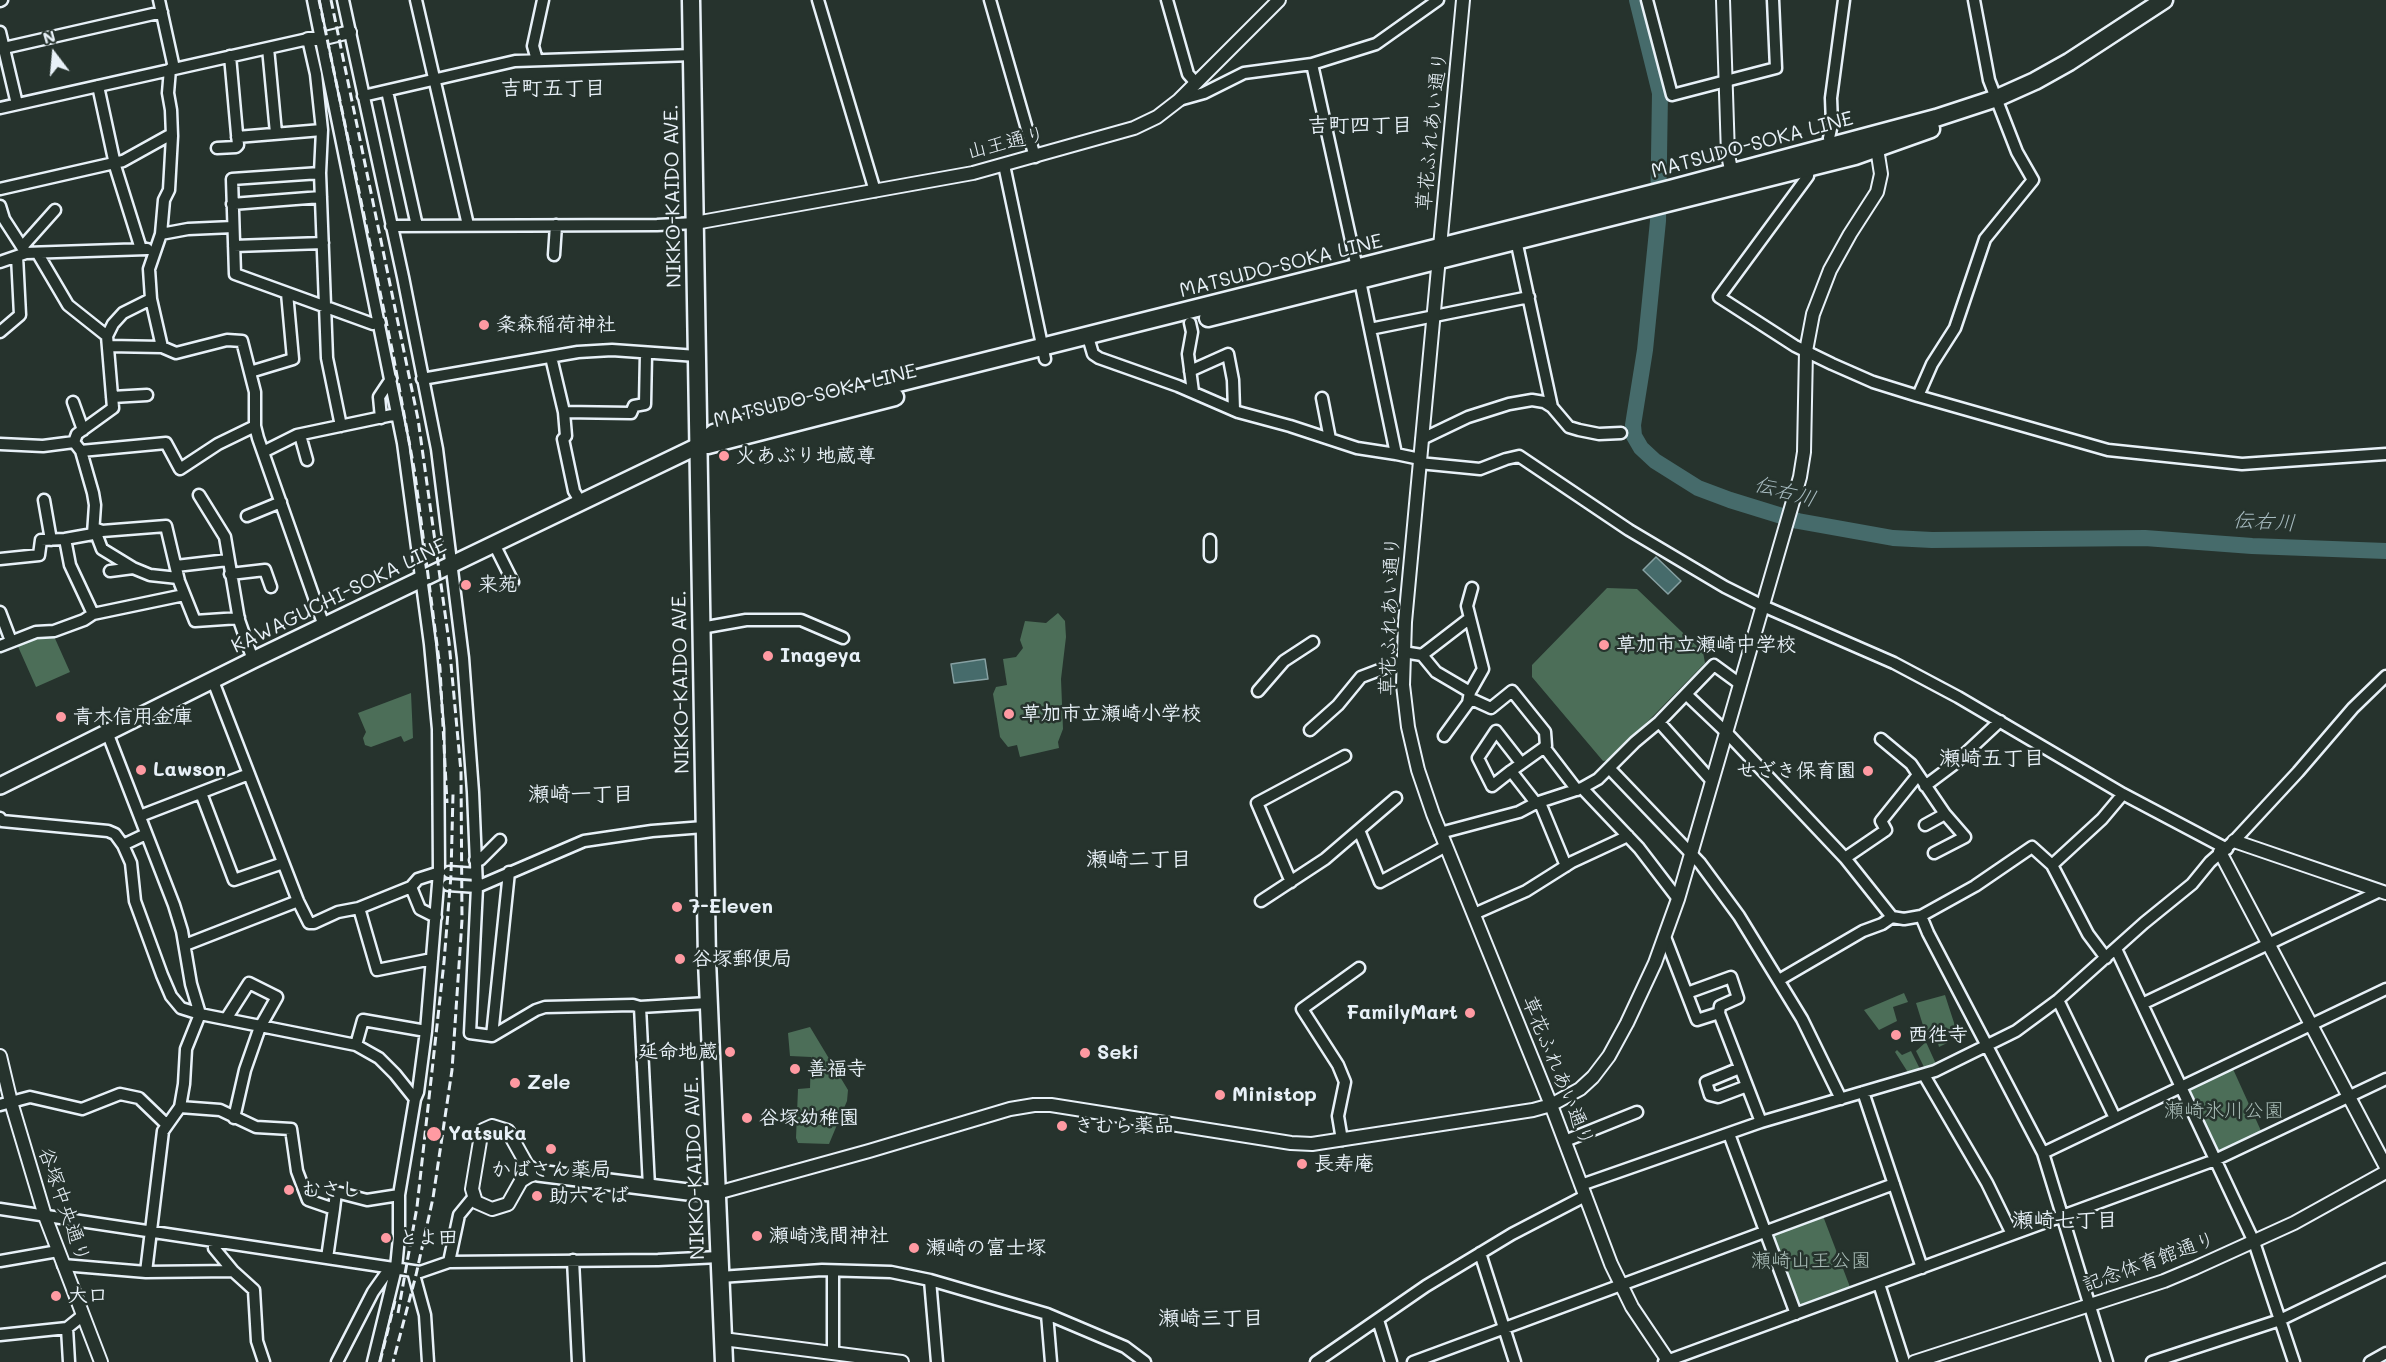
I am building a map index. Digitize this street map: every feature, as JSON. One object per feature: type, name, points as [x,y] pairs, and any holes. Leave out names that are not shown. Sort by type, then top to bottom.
[{"type":"main road","name":"NIKKO-KAIDO AVE.","points":[[692,0],[708,1003],[724,1362]]},
{"type":"main road","name":"MATSUDO-SOKA LINE","points":[[1733,179],[1809,167],[1876,142],[1959,118],[2069,62],[2164,0]]},
{"type":"main road","name":"MATSUDO-SOKA LINE","points":[[698,446],[714,444],[1043,353],[1733,179],[1831,146],[1876,142]]},
{"type":"main road","name":"MATSUDO-SOKA LINE","points":[[1440,253],[1516,240],[1645,201]]},
{"type":"main road","name":"MATSUDO-SOKA LINE","points":[[1089,342],[1190,323],[1359,274]]},
{"type":"main road","name":"KAWAGUCHI-SOKA LINE","points":[[0,786],[253,660],[698,446]]},
{"type":"main road","points":[[538,1173],[717,1193]]},
{"type":"street","points":[[159,0],[172,69],[168,93],[172,136],[169,190],[164,200],[161,234],[149,269],[151,299],[162,347]]},
{"type":"street","points":[[312,0],[322,130],[320,173],[327,358],[341,426]]},
{"type":"street","points":[[343,0],[437,449],[463,658],[473,792],[477,887],[470,1034],[492,1036],[545,1007],[633,1005],[640,1007],[708,1003]]},
{"type":"street","points":[[416,0],[468,225]]},
{"type":"street","points":[[537,60],[533,46],[543,0]]},
{"type":"street","points":[[818,0],[875,191]]},
{"type":"street","points":[[990,0],[1035,157]]},
{"type":"street","points":[[1167,0],[1188,74],[1196,84]]},
{"type":"street","name":"山王通り","points":[[695,223],[1004,165],[1145,123],[1179,100],[1279,0]]},
{"type":"street","points":[[1179,100],[1204,93],[1244,72],[1312,64],[1376,44],[1438,0]]},
{"type":"street","name":"草花ふれあい通り","points":[[1463,0],[1419,461],[1403,657],[1406,710],[1412,749],[1440,833],[1551,1105],[1611,1264],[1651,1338],[1667,1362]]},
{"type":"street","points":[[1647,0],[1671,95],[1776,68],[1773,0]]},
{"type":"street","points":[[1723,0],[1728,154],[1733,179]]},
{"type":"street","points":[[1831,146],[1829,138],[1832,124],[1831,98],[1844,0]]},
{"type":"street","points":[[1918,396],[1932,364],[1955,328],[1985,239],[2033,180],[2018,152],[1989,80],[1974,0]]},
{"type":"street","points":[[4,48],[162,12]]},
{"type":"street","points":[[0,32],[17,104]]},
{"type":"street","points":[[0,108],[230,56],[350,32]]},
{"type":"street","points":[[315,39],[391,379],[422,579],[438,729],[442,884],[436,917],[418,1092],[414,1100],[399,1195],[399,1237],[373,1362]]},
{"type":"street","points":[[268,48],[276,133]]},
{"type":"street","points":[[363,96],[515,61],[693,55]]},
{"type":"street","points":[[217,148],[238,145],[230,56]]},
{"type":"street","points":[[1312,64],[1396,454]]},
{"type":"street","points":[[98,86],[115,163],[141,249]]},
{"type":"street","points":[[387,91],[417,226]]},
{"type":"street","points":[[237,137],[322,130]]},
{"type":"street","points":[[0,189],[123,161],[168,136],[172,136]]},
{"type":"street","points":[[717,1193],[1010,1109],[1034,1105],[1051,1105],[1291,1143],[1342,1140],[1492,1118],[1551,1105],[1580,1089],[1593,1077],[1609,1056],[1640,996],[1665,937],[1677,899],[1793,501],[1804,452],[1806,351],[1814,314],[1830,270],[1877,192],[1881,174],[1876,142]]},
{"type":"street","points":[[1004,165],[1043,353]]},
{"type":"street","points":[[1809,167],[1808,176],[1719,297],[1806,351],[1855,375],[1918,396],[2108,450],[2242,464],[2386,454]]},
{"type":"street","points":[[320,173],[232,179],[235,274],[373,324],[380,322]]},
{"type":"street","points":[[232,204],[321,197]]},
{"type":"street","points":[[0,207],[2,220],[21,252],[20,315],[0,332]]},
{"type":"street","points":[[0,262],[21,252],[55,210]]},
{"type":"street","points":[[391,226],[695,223]]},
{"type":"street","points":[[554,255],[556,225]]},
{"type":"street","points":[[161,234],[188,229],[233,227]]},
{"type":"street","points":[[1516,240],[1552,407]]},
{"type":"street","points":[[234,246],[323,243]]},
{"type":"street","points":[[21,252],[38,254],[156,250]]},
{"type":"street","points":[[38,254],[68,305],[108,341],[162,347],[176,353],[227,340],[242,342],[255,392],[255,426],[324,626]]},
{"type":"street","points":[[250,372],[293,359],[287,293]]},
{"type":"street","points":[[1370,329],[1529,297]]},
{"type":"street","points":[[151,299],[123,313],[113,324],[108,341],[114,408],[77,435],[77,447],[93,493],[94,528],[102,549],[133,568],[150,575],[178,578]]},
{"type":"street","points":[[1190,323],[1192,332],[1188,354],[1193,392]]},
{"type":"street","points":[[1089,342],[1093,354],[1099,358],[1193,392],[1234,410],[1357,448],[1396,454],[1419,461],[1480,469],[1519,456],[1638,535],[1725,587],[1762,606],[1894,663],[2000,721],[2123,794],[2227,847],[2383,892]]},
{"type":"street","points":[[422,379],[578,352],[612,350],[697,356]]},
{"type":"street","points":[[564,412],[631,413],[634,406],[645,404],[646,354]]},
{"type":"street","points":[[1190,371],[1228,354],[1233,380],[1234,410]]},
{"type":"street","points":[[551,357],[564,412],[566,436],[563,439],[574,491],[580,501]]},
{"type":"street","points":[[381,418],[380,397],[391,379]]},
{"type":"street","points":[[112,397],[147,395]]},
{"type":"street","points":[[1322,398],[1330,439]]},
{"type":"street","points":[[1422,439],[1468,417],[1509,404],[1532,400],[1544,402],[1552,407],[1569,426],[1579,430],[1599,434],[1621,433]]},
{"type":"street","points":[[73,402],[83,430]]},
{"type":"street","points":[[263,452],[300,435],[397,414]]},
{"type":"street","points":[[0,444],[77,447],[166,443],[180,468],[218,444],[255,426]]},
{"type":"street","points":[[300,435],[307,460]]},
{"type":"street","points":[[199,495],[225,537],[239,618],[253,660]]},
{"type":"street","points":[[44,500],[51,540]]},
{"type":"street","points":[[247,516],[281,502]]},
{"type":"street","points":[[94,528],[102,531],[166,525],[178,578],[195,621],[239,618]]},
{"type":"street","points":[[0,559],[39,555],[41,540],[91,536],[94,528]]},
{"type":"street","points":[[65,539],[70,565],[93,614]]},
{"type":"street","points":[[1210,540],[1210,556]]},
{"type":"street","points":[[494,544],[513,582]]},
{"type":"street","points":[[176,566],[228,560]]},
{"type":"street","points":[[110,571],[133,568]]},
{"type":"street","points":[[230,574],[265,570],[272,587]]},
{"type":"street","points":[[1444,736],[1468,703],[1483,669],[1467,606],[1472,588]]},
{"type":"street","points":[[0,646],[36,632],[54,631],[84,620],[93,614],[184,595]]},
{"type":"street","points":[[0,612],[11,641]]},
{"type":"street","points":[[1311,730],[1338,705],[1361,677],[1403,657],[1422,655],[1470,618]]},
{"type":"street","points":[[701,628],[746,620],[801,620],[843,638]]},
{"type":"street","points":[[1258,692],[1284,662],[1313,642]]},
{"type":"street","points":[[1422,655],[1436,672],[1491,708],[1512,691],[1545,732],[1544,747],[1580,789],[1628,836],[1677,899]]},
{"type":"street","points":[[1440,833],[1519,812],[1580,789],[1598,779],[1659,722],[1714,665],[1740,684]]},
{"type":"street","points":[[1316,1362],[1426,1286],[1583,1190],[1761,1122],[1924,1075],[1989,1046],[2016,1031],[2058,1000],[2144,923],[2192,885],[2298,772],[2353,708],[2386,676]]},
{"type":"street","points":[[213,681],[298,902],[309,922],[314,923],[338,912],[359,908],[411,886],[418,879],[443,872],[476,874]]},
{"type":"street","points":[[1686,694],[1726,732],[1845,858],[1892,917],[1904,919],[1922,916],[1998,872],[2032,847],[2052,865],[2088,934],[2106,958]]},
{"type":"street","points":[[1925,786],[1953,765],[2000,721]]},
{"type":"street","points":[[1659,722],[1711,780]]},
{"type":"street","points":[[1521,763],[1496,731],[1478,758],[1492,786],[1544,747]]},
{"type":"street","points":[[107,732],[174,905],[200,1014],[186,1049],[180,1107],[163,1131],[147,1272]]},
{"type":"street","points":[[1881,739],[1911,764],[1945,814],[1965,837],[1934,853]]},
{"type":"street","points":[[1291,882],[1257,803],[1345,756]]},
{"type":"street","points":[[1610,769],[1690,853],[1744,923],[1802,1019],[1841,1099]]},
{"type":"street","points":[[1511,771],[1538,803],[1566,866]]},
{"type":"street","points":[[140,816],[249,774]]},
{"type":"street","points":[[1845,858],[1886,830],[1881,821],[1918,775]]},
{"type":"street","points":[[201,793],[234,880],[283,862]]},
{"type":"street","points":[[2052,865],[2102,819],[2123,794]]},
{"type":"street","points":[[1261,902],[1325,859],[1396,798]]},
{"type":"street","points":[[1925,825],[1945,814]]},
{"type":"street","points":[[0,818],[2,821],[108,831],[115,834],[123,845],[130,863],[139,915],[149,935],[171,996],[181,1008],[260,1027],[290,1030],[356,1045],[379,1058],[395,1074],[414,1100]]},
{"type":"street","points":[[442,884],[477,887],[584,841],[652,831],[704,827]]},
{"type":"street","points":[[1359,830],[1380,882],[1446,846]]},
{"type":"street","points":[[123,845],[146,834]]},
{"type":"street","points":[[1474,914],[1526,891],[1566,866],[1628,836]]},
{"type":"street","points":[[475,860],[480,860],[500,840]]},
{"type":"street","points":[[2227,847],[2268,944],[2386,1167]]},
{"type":"street","points":[[492,1036],[509,872]]},
{"type":"street","points":[[411,886],[420,909],[436,917]]},
{"type":"street","points":[[2142,1004],[2383,892]]},
{"type":"street","points":[[185,945],[298,902]]},
{"type":"street","points":[[359,908],[377,970],[432,959]]},
{"type":"street","points":[[1922,916],[1932,942],[1989,1046],[2043,1153],[2107,1362]]},
{"type":"street","points":[[1779,980],[1863,931],[1882,924],[1892,917]]},
{"type":"street","points":[[1665,937],[1698,1020],[1719,1013]]},
{"type":"street","points":[[2116,949],[2254,1242],[2294,1362]]},
{"type":"street","points":[[1342,1140],[1338,1116],[1345,1082],[1338,1065],[1302,1009],[1359,968]]},
{"type":"street","points":[[1687,993],[1731,977],[1738,998],[1720,1006],[1719,1013],[1761,1122]]},
{"type":"street","points":[[226,1019],[249,983],[277,997],[260,1027],[245,1070],[234,1119]]},
{"type":"street","points":[[2043,1153],[2386,989]]},
{"type":"street","points":[[2058,1000],[2115,1118]]},
{"type":"street","points":[[640,1007],[649,1187]]},
{"type":"street","points":[[356,1045],[363,1020],[426,1031]]},
{"type":"street","name":"谷塚中央通り","points":[[0,1056],[5,1103],[63,1265],[101,1362]]},
{"type":"street","points":[[1740,1068],[1706,1082],[1710,1095],[1718,1097],[1748,1086]]},
{"type":"street","points":[[1924,1075],[1987,1183],[2012,1234]]},
{"type":"street","points":[[1667,1362],[2215,1160],[2386,1079]]},
{"type":"street","points":[[1863,1092],[1922,1268]]},
{"type":"street","points":[[5,1103],[30,1097],[82,1108],[120,1094],[139,1098],[166,1124]]},
{"type":"street","points":[[180,1107],[220,1110],[234,1119],[256,1127],[291,1128],[297,1171],[308,1200],[334,1209]]},
{"type":"street","points":[[1565,1141],[1637,1112]]},
{"type":"street","points":[[492,1126],[508,1131],[527,1165],[538,1173],[521,1181],[508,1204],[501,1208],[486,1208],[473,1198],[472,1189],[481,1135],[492,1126]]},
{"type":"street","points":[[1729,1134],[1796,1314]]},
{"type":"street","name":"記念体育館通り","points":[[1914,1362],[2164,1281],[2254,1242],[2335,1202],[2386,1172]]},
{"type":"street","points":[[1413,1362],[1893,1184]]},
{"type":"street","points":[[327,1258],[336,1192],[368,1200],[399,1195]]},
{"type":"street","points":[[449,1262],[459,1215],[473,1198]]},
{"type":"street","points":[[0,1209],[420,1272],[449,1262],[658,1260],[719,1257]]},
{"type":"street","points":[[214,1242],[214,1248],[233,1271],[254,1290],[257,1341],[264,1362]]},
{"type":"street","points":[[0,1261],[58,1251]]},
{"type":"street","points":[[1480,1253],[1515,1362]]},
{"type":"street","points":[[573,1260],[578,1362]]},
{"type":"street","points":[[63,1265],[147,1272],[233,1271]]},
{"type":"street","points":[[337,1362],[373,1292],[393,1268]]},
{"type":"street","points":[[2152,1362],[2280,1320],[2386,1269]]},
{"type":"street","points":[[413,1271],[425,1315],[428,1362]]},
{"type":"street","points":[[833,1271],[833,1357]]},
{"type":"street","points":[[720,1277],[833,1271],[891,1272],[930,1280],[1047,1314],[1125,1347],[1145,1362]]},
{"type":"street","points":[[930,1280],[937,1362]]},
{"type":"street","points":[[1879,1284],[1904,1362]]},
{"type":"street","points":[[1047,1314],[1051,1362]]},
{"type":"street","points":[[0,1335],[67,1328],[82,1316]]},
{"type":"street","points":[[1378,1320],[1391,1362]]},
{"type":"street","points":[[67,1328],[69,1362]]},
{"type":"street","points":[[723,1339],[833,1357],[902,1362]]},
{"type":"street","points":[[2370,1362],[2386,1353]]},
{"type":"green space","points":[[1607,588],[1637,589],[1703,652],[1705,663],[1610,760],[1603,761],[1532,677],[1532,665]]},
{"type":"green space","points":[[1058,613],[1065,621],[1066,637],[1061,679],[1063,729],[1058,742],[1059,748],[1020,757],[1017,745],[1008,747],[1000,737],[993,694],[996,687],[1007,685],[1003,659],[1016,657],[1023,648],[1020,640],[1025,621],[1046,623]]},
{"type":"green space","points":[[53,634],[70,672],[36,687],[16,642],[33,635]]},
{"type":"green space","points":[[411,693],[413,738],[404,742],[401,736],[371,747],[365,745],[363,738],[366,732],[358,713]]},
{"type":"green space","points":[[1904,993],[1908,1002],[1893,1007],[1897,1021],[1879,1030],[1864,1010]]},
{"type":"green space","points":[[1945,995],[1957,1032],[1946,1036],[1947,1043],[1939,1047],[1935,1032],[1926,1035],[1916,1003]]},
{"type":"green space","points":[[810,1027],[848,1090],[847,1101],[829,1144],[798,1143],[796,1138],[798,1089],[810,1088],[811,1057],[790,1056],[788,1033]]},
{"type":"green space","points":[[1926,1042],[1936,1064],[1925,1069],[1916,1051]]},
{"type":"green space","points":[[1897,1050],[1902,1055],[1911,1051],[1921,1071],[1909,1074],[1895,1052]]},
{"type":"green space","name":"瀬崎氷川公園","points":[[2233,1069],[2262,1133],[2216,1153],[2186,1091]]},
{"type":"green space","name":"瀬崎山王公園","points":[[1823,1216],[1850,1287],[1846,1291],[1801,1307],[1797,1305],[1772,1238],[1774,1232]]},
{"type":"water","points":[[1656,557],[1681,581],[1668,594],[1643,570]]},
{"type":"water","points":[[985,659],[988,679],[954,683],[951,664]]},
{"type":"waterway","name":"伝右川","points":[[1637,0],[1660,93],[1658,221],[1645,350],[1633,425],[1634,436],[1641,448],[1655,461],[1698,488],[1730,500],[1798,521],[1893,538],[1932,540],[2145,538],[2252,546],[2386,551]]},
{"type":"railway","points":[[319,0],[393,354],[415,474],[440,668],[447,803]]},
{"type":"railway","points":[[331,0],[418,419],[449,642],[461,772],[462,920],[452,1070],[433,1198],[393,1362]]},
{"type":"railway","points":[[398,1313],[417,1207],[444,962],[451,875],[453,794]]},
{"type":"railway","points":[[380,1362],[395,1301]]},
{"type":"place","name":"粂森稲荷神社","points":[[484,325]]},
{"type":"place","name":"火あぶり地蔵尊","points":[[724,456]]},
{"type":"place","name":"来苑","points":[[466,585]]},
{"type":"place","name":"草加市立瀬崎中学校","points":[[1604,645]]},
{"type":"place","name":"Inageya","points":[[768,656]]},
{"type":"place","name":"草加市立瀬崎小学校","points":[[1009,714]]},
{"type":"place","name":"青木信用金庫","points":[[61,717]]},
{"type":"place","name":"Lawson","points":[[141,770]]},
{"type":"place","name":"せざき保育園","points":[[1868,771]]},
{"type":"place","name":"7-Eleven","points":[[677,907]]},
{"type":"place","name":"谷塚郵便局","points":[[680,959]]},
{"type":"place","name":"FamilyMart","points":[[1470,1013]]},
{"type":"place","name":"西徃寺","points":[[1896,1035]]},
{"type":"place","name":"延命地蔵","points":[[730,1052]]},
{"type":"place","name":"Seki","points":[[1085,1053]]},
{"type":"place","name":"善福寺","points":[[795,1069]]},
{"type":"place","name":"Zele","points":[[515,1083]]},
{"type":"place","name":"Ministop","points":[[1220,1095]]},
{"type":"place","name":"谷塚幼稚園","points":[[747,1118]]},
{"type":"place","name":"きむら薬品","points":[[1062,1126]]},
{"type":"place","name":"Yatsuka","points":[[434,1134]]},
{"type":"place","name":"かばさん薬局","points":[[551,1149]]},
{"type":"place","name":"長寿庵","points":[[1302,1164]]},
{"type":"place","name":"むさし","points":[[289,1190]]},
{"type":"place","name":"助六そば","points":[[537,1196]]},
{"type":"place","name":"瀬崎浅間神社","points":[[757,1236]]},
{"type":"place","name":"とよ田","points":[[386,1238]]},
{"type":"place","name":"瀬崎の富士塚","points":[[914,1248]]},
{"type":"place","name":"大口","points":[[56,1296]]},
{"type":"district","name":"吉町五丁目","points":[[553,89]]},
{"type":"district","name":"吉町四丁目","points":[[1360,126]]},
{"type":"district","name":"瀬崎五丁目","points":[[1992,759]]},
{"type":"district","name":"瀬崎一丁目","points":[[581,795]]},
{"type":"district","name":"瀬崎二丁目","points":[[1139,860]]},
{"type":"district","name":"瀬崎七丁目","points":[[2065,1221]]},
{"type":"district","name":"瀬崎三丁目","points":[[1211,1319]]}]
